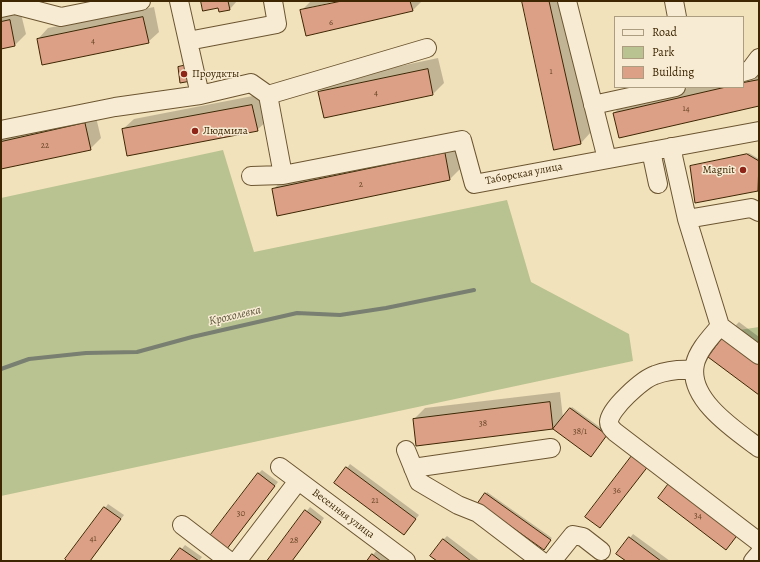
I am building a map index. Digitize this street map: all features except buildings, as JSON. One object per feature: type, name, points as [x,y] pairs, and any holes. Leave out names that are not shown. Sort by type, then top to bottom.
[{"type":"street","points":[[1,8],[15,5],[61,17],[141,1]]},
{"type":"street","points":[[179,1],[200,95]]},
{"type":"street","points":[[188,41],[277,24],[273,1]]},
{"type":"street","points":[[567,1],[607,159]]},
{"type":"street","points":[[674,1],[677,16]]},
{"type":"street","points":[[268,95],[427,48]]},
{"type":"street","points":[[744,72],[750,70],[759,58]]},
{"type":"street","points":[[1,130],[115,107],[200,95],[251,83],[268,95],[283,175]]},
{"type":"street","points":[[593,105],[671,88]]},
{"type":"street","name":"Таборская улица","points":[[251,176],[283,175],[462,140],[474,184],[671,147],[758,135]]},
{"type":"street","points":[[671,147],[687,219],[720,326],[759,355]]},
{"type":"street","points":[[651,151],[658,184]]},
{"type":"street","points":[[687,219],[751,208],[759,212]]},
{"type":"street","points":[[720,326],[701,351],[695,363],[693,377],[699,390],[718,417],[759,448]]},
{"type":"street","points":[[694,370],[676,369],[653,375],[632,388],[612,414],[609,420],[610,426],[614,432],[759,542]]},
{"type":"street","points":[[413,468],[551,448]]},
{"type":"street","points":[[406,450],[419,482],[458,505],[478,513],[541,561]]},
{"type":"street","name":"Весенняя улица","points":[[280,466],[406,561]]},
{"type":"street","points":[[237,561],[298,481]]},
{"type":"street","points":[[182,525],[230,561]]},
{"type":"street","points":[[552,561],[572,535],[583,537],[601,551]]},
{"type":"street","points":[[753,561],[759,554]]},
{"type":"green space","points":[[223,150],[254,252],[507,200],[531,282],[629,334],[633,361],[1,496],[1,198]]},
{"type":"green space","points":[[759,327],[759,346],[739,330]]},
{"type":"waterway","name":"Крохолевка","points":[[1,369],[29,359],[86,353],[137,352],[192,337],[297,313],[340,315],[386,308],[474,290]]},
{"type":"place","name":"Проудкты","points":[[184,74]]},
{"type":"place","name":"Людмила","points":[[195,131]]},
{"type":"place","name":"Magnit","points":[[743,170]]}]
